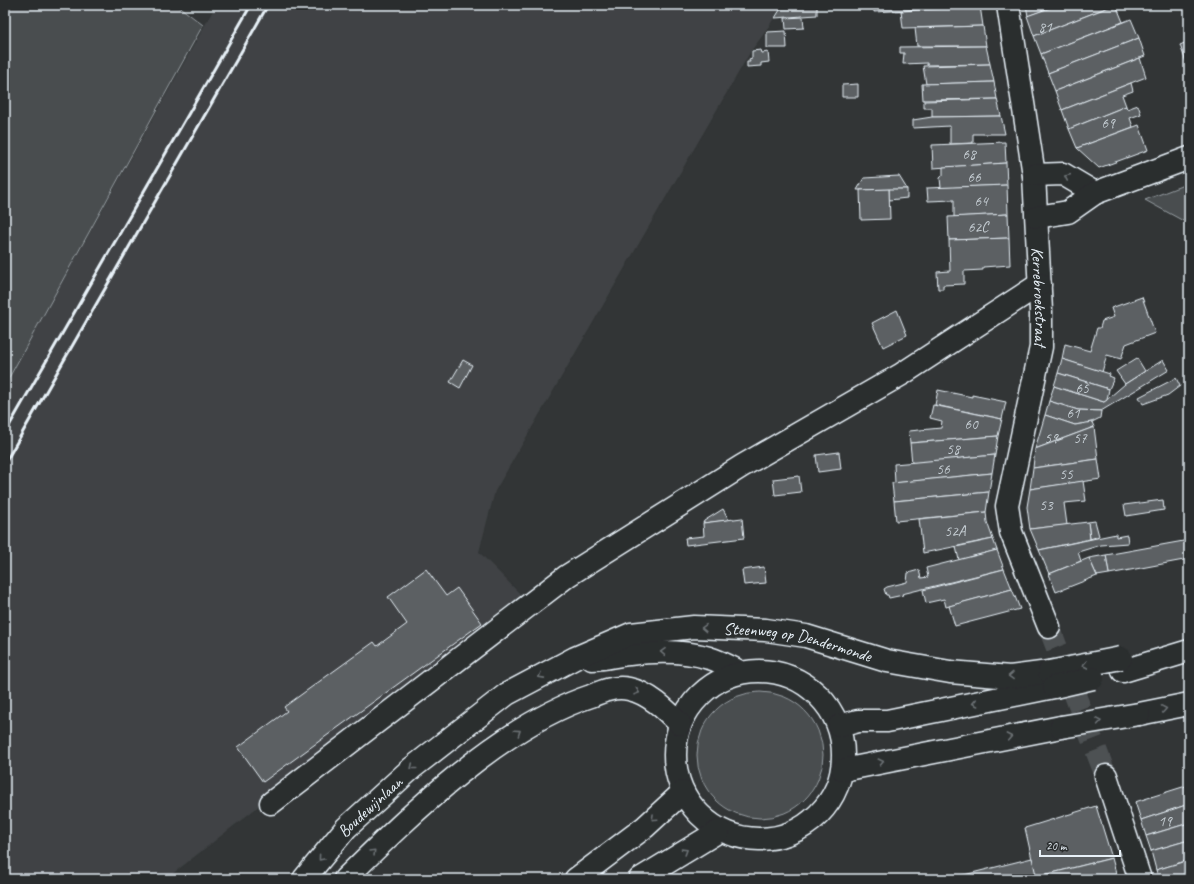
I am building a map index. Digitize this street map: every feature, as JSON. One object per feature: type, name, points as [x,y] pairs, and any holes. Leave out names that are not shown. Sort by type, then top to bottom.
[{"type":"main road","name":"Kerrebroekstraat","points":[[1008,5],[1034,175],[1040,284],[1041,346],[1007,506],[1011,532],[1049,627]]},
{"type":"main road","points":[[1037,217],[1068,212],[1095,193],[1189,158]]},
{"type":"main road","points":[[1034,175],[1063,174],[1095,193]]},
{"type":"main road","points":[[271,804],[568,576],[742,466],[902,374],[1040,284]]},
{"type":"main road","name":"Steenweg op Dendermonde","points":[[575,658],[631,634],[694,628],[766,630],[806,636],[887,661],[950,672],[1052,679]]},
{"type":"main road","name":"Steenweg op Dendermonde","points":[[839,726],[858,722],[887,721],[1052,679],[1189,651]]},
{"type":"main road","name":"Steenweg op Dendermonde","points":[[575,658],[602,659],[627,654],[662,652],[705,657],[740,672]]},
{"type":"main road","name":"Boudewijnlaan","points":[[304,879],[346,828],[412,768],[507,694],[575,658]]},
{"type":"main road","name":"Steenweg op Dendermonde","points":[[771,671],[800,680],[824,699],[839,726],[844,748],[843,770],[832,800],[810,824],[782,838],[750,840],[719,831],[698,814],[683,792],[676,770],[675,746],[680,724],[690,706],[704,691],[721,679],[740,672],[771,671]]},
{"type":"main road","points":[[345,879],[387,837],[455,778],[540,718],[574,702],[613,688],[628,689],[643,694],[666,709],[680,724]]},
{"type":"main road","points":[[843,770],[1061,727],[1189,704]]},
{"type":"main road","points":[[1106,776],[1140,879]]},
{"type":"main road","points":[[576,879],[645,827],[683,792]]},
{"type":"main road","points":[[640,879],[719,831]]},
{"type":"shaded area","points":[[5,5],[177,5],[203,25],[5,385]]},
{"type":"shaded area","points":[[216,5],[782,5],[766,31],[751,51],[495,491],[479,552],[524,598],[166,879],[5,879],[5,385]]},
{"type":"shaded area","points":[[1189,183],[1189,224],[1145,200]]},
{"type":"shaded area","points":[[766,692],[790,699],[805,710],[816,725],[822,743],[822,767],[816,785],[805,800],[790,811],[772,817],[754,818],[730,811],[715,800],[704,785],[698,767],[697,749],[704,725],[715,710],[730,699],[748,693]]},
{"type":"building","points":[[783,5],[817,5],[817,15],[775,18]]},
{"type":"building","points":[[874,5],[980,5],[980,6],[874,12]]},
{"type":"building","points":[[1026,5],[1051,5],[1052,7],[1028,16]]},
{"type":"building","points":[[1058,5],[1114,5],[1034,36],[1027,16]]},
{"type":"building","points":[[1116,5],[1123,22],[1041,54],[1034,36]]},
{"type":"building","points":[[980,6],[983,26],[903,28],[901,11]]},
{"type":"building","points":[[803,17],[804,28],[786,29],[785,18]]},
{"type":"building","points":[[1131,19],[1139,38],[1048,73],[1041,54]]},
{"type":"building","points":[[983,26],[986,46],[917,46],[915,28]]},
{"type":"building","points":[[786,31],[787,48],[767,48],[767,32]]},
{"type":"building","points":[[1139,38],[1145,56],[1055,91],[1048,73]]},
{"type":"building","points":[[1189,41],[1189,60],[1186,62],[1180,45]]},
{"type":"building","points":[[986,46],[990,64],[903,64],[904,53],[900,53],[900,47]]},
{"type":"building","points":[[761,50],[762,53],[768,52],[769,62],[761,63],[761,66],[747,67],[747,62],[750,62],[749,59],[752,58],[752,51]]},
{"type":"building","points":[[1140,58],[1146,77],[1062,110],[1055,91]]},
{"type":"building","points":[[990,64],[994,82],[926,84],[923,66]]},
{"type":"building","points":[[994,82],[997,99],[923,100],[922,84]]},
{"type":"building","points":[[1131,83],[1133,91],[1122,95],[1126,106],[1069,129],[1062,110]]},
{"type":"building","points":[[858,84],[858,97],[842,97],[842,85]]},
{"type":"building","points":[[997,99],[1001,116],[932,117],[932,108],[924,108],[924,101]]},
{"type":"building","points":[[1138,105],[1141,114],[1130,118],[1133,127],[1077,148],[1069,129],[1126,106],[1127,109]]},
{"type":"building","points":[[1001,116],[1005,134],[973,134],[973,143],[950,144],[950,126],[913,128],[913,120],[932,117]]},
{"type":"building","points":[[1139,125],[1148,150],[1099,168],[1077,148]]},
{"type":"building","points":[[1005,142],[1006,163],[933,168],[932,145]]},
{"type":"building","points":[[1006,163],[1007,185],[941,188],[940,178],[943,175],[943,167]]},
{"type":"building","points":[[899,176],[907,189],[857,190],[864,178]]},
{"type":"building","points":[[1007,185],[1008,214],[954,217],[954,200],[928,201],[927,188]]},
{"type":"building","points":[[889,189],[907,189],[907,198],[889,200]]},
{"type":"building","points":[[889,189],[890,219],[861,220],[860,190]]},
{"type":"building","points":[[1008,214],[1009,238],[949,240],[948,217]]},
{"type":"building","points":[[1009,238],[1010,265],[983,267],[983,270],[964,271],[964,284],[943,285],[943,289],[938,289],[937,272],[950,271],[949,240]]},
{"type":"building","points":[[1142,297],[1155,333],[1126,344],[1121,359],[1107,355],[1102,372],[1062,359],[1065,344],[1090,351],[1097,328],[1100,328],[1102,321],[1114,317],[1111,308]]},
{"type":"building","points":[[897,310],[907,335],[883,347],[872,323]]},
{"type":"building","points":[[1137,358],[1145,371],[1125,384],[1116,371]]},
{"type":"building","points":[[1062,359],[1110,374],[1109,376],[1114,378],[1109,389],[1058,373]]},
{"type":"building","points":[[463,360],[472,365],[460,388],[450,382]]},
{"type":"building","points":[[1163,360],[1169,370],[1101,411],[1078,410],[1049,401],[1054,386],[1104,402],[1125,384]]},
{"type":"building","points":[[1058,373],[1109,389],[1107,400],[1104,402],[1054,386]]},
{"type":"building","points":[[1176,378],[1180,386],[1168,395],[1143,404],[1139,397]]},
{"type":"building","points":[[938,390],[1006,402],[1002,419],[935,405]]},
{"type":"building","points":[[1049,401],[1078,410],[1101,411],[1100,418],[1092,422],[1075,425],[1045,415]]},
{"type":"building","points":[[933,405],[1002,419],[998,436],[910,443],[909,431],[941,428],[942,421],[930,418]]},
{"type":"building","points":[[1045,415],[1075,425],[1092,422],[1094,427],[1035,449]]},
{"type":"building","points":[[1094,427],[1098,459],[1033,468],[1035,449]]},
{"type":"building","points":[[998,436],[995,455],[912,463],[910,443]]},
{"type":"building","points":[[839,452],[841,469],[818,472],[816,455]]},
{"type":"building","points":[[995,455],[992,473],[895,483],[894,464]]},
{"type":"building","points":[[1098,459],[1101,479],[1030,489],[1033,468]]},
{"type":"building","points":[[992,473],[989,492],[894,501],[892,483]]},
{"type":"building","points":[[799,476],[801,492],[775,495],[773,479]]},
{"type":"building","points":[[1083,481],[1086,501],[1064,503],[1067,525],[1030,529],[1027,507],[1030,489]]},
{"type":"building","points":[[989,492],[986,512],[896,521],[894,501]]},
{"type":"building","points":[[1163,500],[1164,510],[1126,516],[1124,505]]},
{"type":"building","points":[[723,509],[729,520],[703,523],[704,521]]},
{"type":"building","points":[[986,512],[987,522],[993,539],[923,553],[919,519]]},
{"type":"building","points":[[742,518],[744,538],[686,545],[685,538],[704,536],[703,523]]},
{"type":"building","points":[[1095,521],[1099,536],[1090,539],[1088,522]]},
{"type":"building","points":[[1088,522],[1090,539],[1039,550],[1030,529]]},
{"type":"building","points":[[1116,534],[1116,537],[1127,535],[1128,543],[1101,545],[1078,552],[1081,561],[1049,574],[1039,550]]},
{"type":"building","points":[[993,539],[997,550],[959,560],[956,547]]},
{"type":"building","points":[[1189,540],[1189,559],[1109,574],[1106,555]]},
{"type":"building","points":[[997,550],[1004,569],[902,594],[903,595],[889,598],[888,595],[886,595],[884,589],[887,587],[907,582],[908,573],[919,570],[921,578],[928,577],[926,568]]},
{"type":"building","points":[[1106,555],[1109,574],[1097,576],[1089,558]]},
{"type":"building","points":[[1089,558],[1097,576],[1056,592],[1049,574]]},
{"type":"building","points":[[764,567],[766,583],[744,585],[742,570]]},
{"type":"building","points":[[426,569],[446,596],[457,588],[482,623],[263,782],[238,747],[287,711],[284,707],[374,642],[377,646],[407,624],[388,597]]},
{"type":"building","points":[[1004,569],[1012,589],[946,607],[944,599],[926,603],[923,590]]},
{"type":"building","points":[[1012,589],[1020,609],[955,626],[949,606]]},
{"type":"building","points":[[1189,785],[1189,804],[1141,820],[1135,802]]},
{"type":"building","points":[[1189,804],[1189,823],[1146,836],[1141,820]]},
{"type":"building","points":[[1096,806],[1112,858],[1036,877],[1025,828]]},
{"type":"building","points":[[1189,823],[1189,840],[1151,851],[1146,836]]},
{"type":"building","points":[[1189,840],[1189,860],[1156,870],[1151,851]]},
{"type":"building","points":[[1032,858],[1037,879],[948,879]]},
{"type":"building","points":[[1112,858],[1117,877],[1108,879],[1037,879],[1036,877]]},
{"type":"building","points":[[1189,860],[1189,877],[1182,879],[1159,879],[1156,870]]},
{"type":"tunnel","points":[[1049,627],[1106,776]]},
{"type":"railway","points":[[5,433],[251,5]]},
{"type":"railway","points":[[5,463],[268,5]]}]
